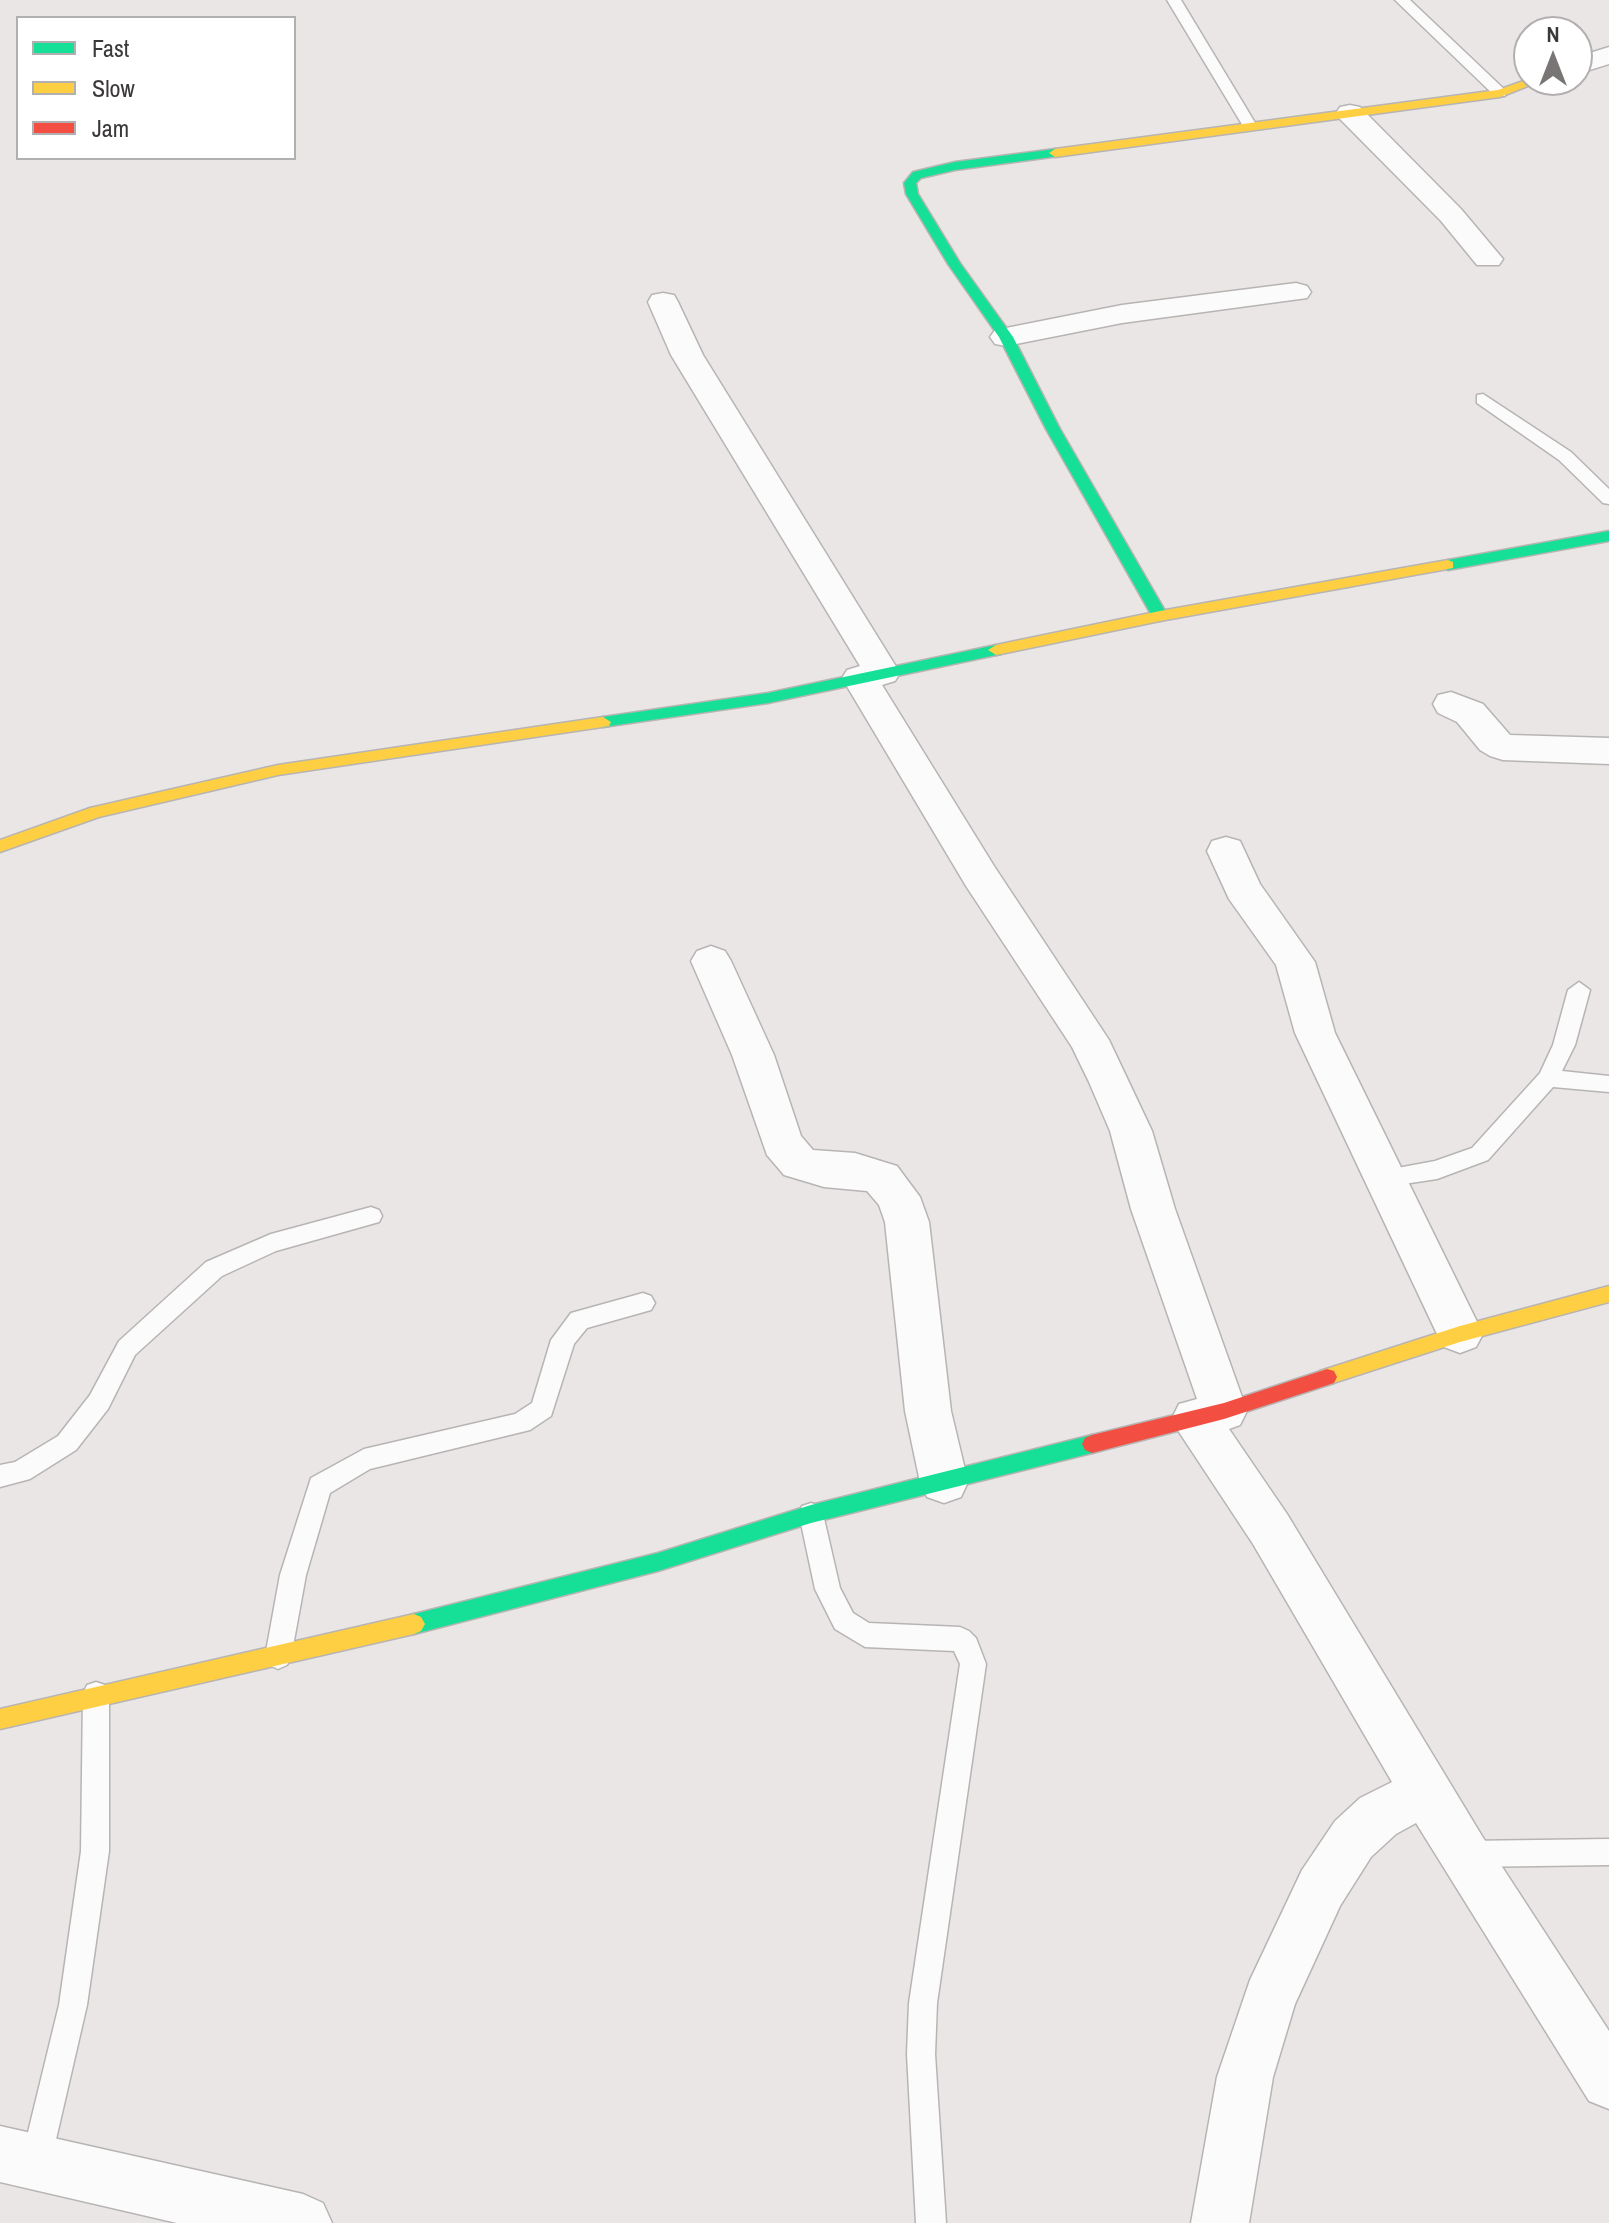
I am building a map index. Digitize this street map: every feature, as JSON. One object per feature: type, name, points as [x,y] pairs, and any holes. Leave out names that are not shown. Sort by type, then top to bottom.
[{"type":"street","points":[[1160,616],[1053,429],[1006,337],[954,264],[912,194],[910,183],[917,175],[955,166],[1500,93],[1513,88]]},
{"type":"street","points":[[1350,113],[1442,206],[1488,259]]},
{"type":"street","points":[[1006,337],[1122,314],[1296,292]]},
{"type":"street","points":[[663,302],[687,355],[871,676],[980,876],[1089,1040],[1110,1082],[1131,1131],[1210,1414],[1270,1529],[1463,1854],[1609,2081]]},
{"type":"street","points":[[0,846],[96,812],[278,770],[706,708],[1160,616],[1609,536]]},
{"type":"street","points":[[1451,704],[1470,713],[1493,741],[1503,747],[1609,751]]},
{"type":"street","points":[[1226,851],[1243,889],[1295,962],[1315,1033],[1460,1334]]},
{"type":"street","points":[[711,961],[753,1055],[782,1143],[799,1163],[824,1170],[855,1170],[882,1178],[898,1197],[907,1222],[928,1411],[944,1482]]},
{"type":"street","points":[[0,1719],[96,1694],[278,1657],[658,1562],[811,1514],[1210,1414],[1460,1334],[1609,1294]]},
{"type":"street","points":[[1220,2223],[1245,2077],[1269,1999],[1315,1902],[1336,1860],[1353,1839],[1378,1816],[1426,1791]]},
{"type":"street","points":[[18,2157],[303,2223]]},
{"type":"lane","points":[[1174,0],[1250,126]]},
{"type":"lane","points":[[1402,0],[1500,93]]},
{"type":"lane","points":[[1483,399],[1565,456],[1609,499]]},
{"type":"lane","points":[[1384,1178],[1437,1170],[1480,1154],[1548,1078],[1564,1045],[1579,990]]},
{"type":"lane","points":[[1548,1078],[1609,1084]]},
{"type":"lane","points":[[0,1476],[21,1471],[67,1443],[99,1402],[127,1348],[214,1269],[271,1243],[371,1216]]},
{"type":"lane","points":[[278,1657],[293,1575],[320,1486],[364,1460],[521,1423],[542,1409],[563,1340],[579,1320],[643,1303]]},
{"type":"lane","points":[[811,1514],[828,1589],[844,1621],[865,1635],[960,1639],[967,1646],[973,1664],[923,2003],[921,2054],[931,2223]]},
{"type":"lane","points":[[18,2157],[73,2005],[95,1851],[96,1694]]},
{"type":"lane","points":[[1463,1854],[1609,1852]]},
{"type":"traffic: fast","points":[[1055,153],[955,166],[917,175],[910,183],[912,194],[954,264],[1006,337],[1053,429],[1160,616]]},
{"type":"traffic: fast","points":[[1448,565],[1609,536]]},
{"type":"traffic: fast","points":[[603,722],[768,698],[996,650]]},
{"type":"traffic: fast","points":[[414,1624],[658,1562],[811,1514],[1092,1444]]},
{"type":"traffic: slow","points":[[1055,153],[1500,93],[1513,88]]},
{"type":"traffic: slow","points":[[996,650],[1160,616],[1448,565]]},
{"type":"traffic: slow","points":[[0,846],[96,812],[278,770],[603,722]]},
{"type":"traffic: slow","points":[[1327,1377],[1460,1334],[1609,1294]]},
{"type":"traffic: slow","points":[[0,1719],[414,1624]]},
{"type":"traffic: jam","points":[[1092,1444],[1224,1411],[1327,1377]]}]
